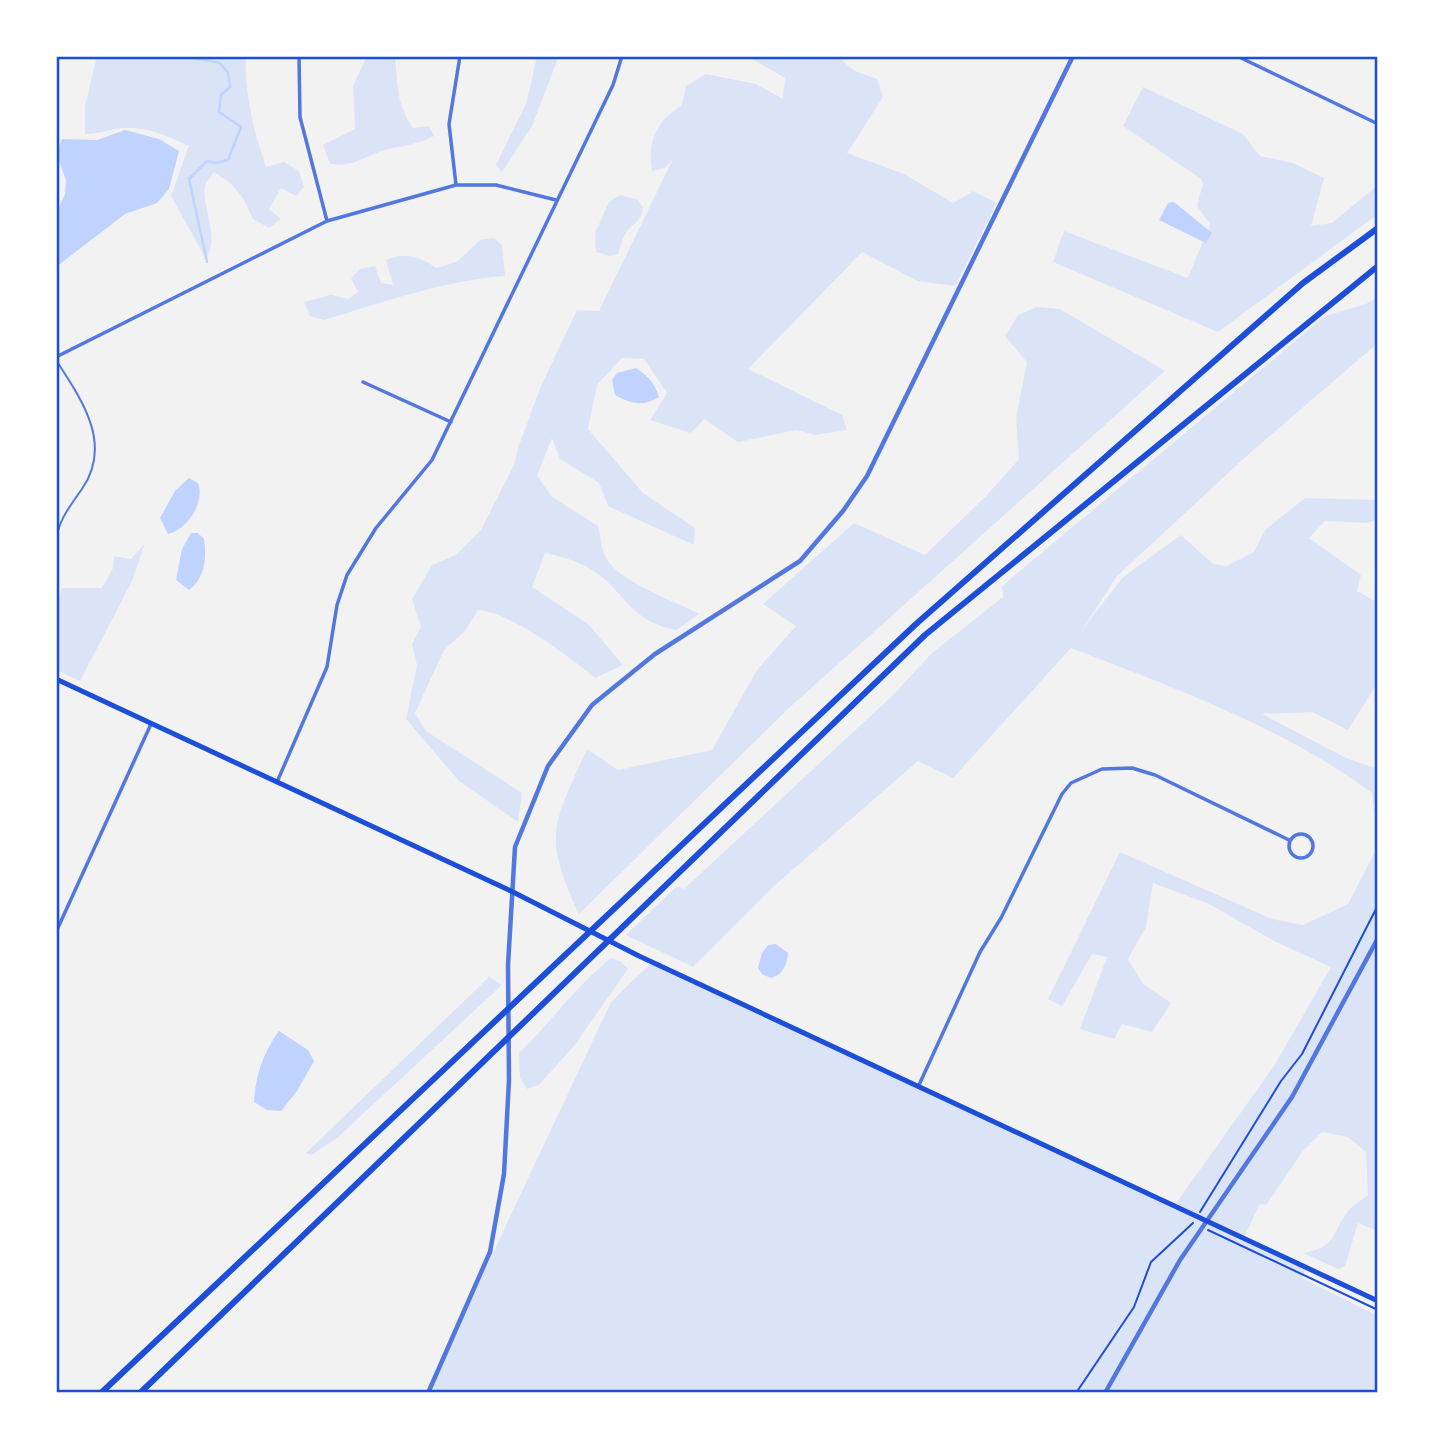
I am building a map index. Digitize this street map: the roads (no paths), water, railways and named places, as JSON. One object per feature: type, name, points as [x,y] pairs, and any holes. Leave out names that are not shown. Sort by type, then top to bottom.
[{"type":"highway","points":[[101,1393],[916,624],[1303,283],[1378,228]]},
{"type":"highway","points":[[140,1393],[925,635],[1378,266]]},
{"type":"highway","points":[[94,1393],[118,1377]]},
{"type":"main road","points":[[56,679],[511,891],[639,956],[1378,1301]]},
{"type":"street","points":[[299,56],[300,117],[327,221]]},
{"type":"street","points":[[457,185],[449,124],[460,56]]},
{"type":"street","points":[[277,782],[327,667],[337,605],[347,575],[376,528],[432,460],[555,200],[613,85],[622,56]]},
{"type":"street","points":[[428,1393],[490,1252],[504,1174],[509,1080],[508,965],[515,847],[525,816],[548,766],[592,705],[655,654],[800,561],[844,511],[867,477],[1073,56]]},
{"type":"street","points":[[1237,56],[1378,124]]},
{"type":"street","points":[[56,359],[327,221],[457,185],[496,185],[555,200]]},
{"type":"street","points":[[363,382],[450,422]]},
{"type":"street","points":[[56,932],[152,724]]},
{"type":"street","points":[[919,1085],[980,952],[1001,918],[1055,804],[1071,783],[1101,769],[1132,768],[1172,783],[1289,841]]},
{"type":"street","points":[[1303,834],[1310,837],[1313,848],[1309,855],[1297,858],[1290,853],[1289,841],[1295,835],[1303,834]]},
{"type":"street","points":[[1105,1393],[1180,1260],[1292,1097],[1378,938]]},
{"type":"lane","points":[[56,359],[80,397],[92,426],[96,450],[94,468],[60,523],[56,543]]},
{"type":"water","points":[[125,130],[159,139],[179,151],[169,189],[157,203],[125,214],[56,267],[56,214],[65,194],[66,180],[56,153],[62,139],[97,140]]},
{"type":"water","points":[[1174,202],[1212,233],[1206,243],[1159,220],[1168,203]]},
{"type":"water","points":[[636,368],[650,380],[659,397],[637,403],[615,395],[612,380],[617,373]]},
{"type":"water","points":[[189,478],[198,483],[200,491],[197,507],[182,527],[168,534],[160,518],[175,491]]},
{"type":"water","points":[[191,533],[198,533],[204,539],[205,553],[199,580],[189,590],[176,580],[182,549]]},
{"type":"water","points":[[776,944],[788,953],[781,972],[771,978],[762,974],[758,968],[762,953],[768,945]]},
{"type":"water","points":[[279,1031],[308,1050],[314,1061],[297,1091],[281,1111],[267,1110],[254,1102],[261,1064]]},
{"type":"waterway","points":[[185,56],[220,63],[228,73],[230,87],[221,95],[219,112],[241,127],[228,160],[216,163],[207,161],[189,179],[207,262]]}]
